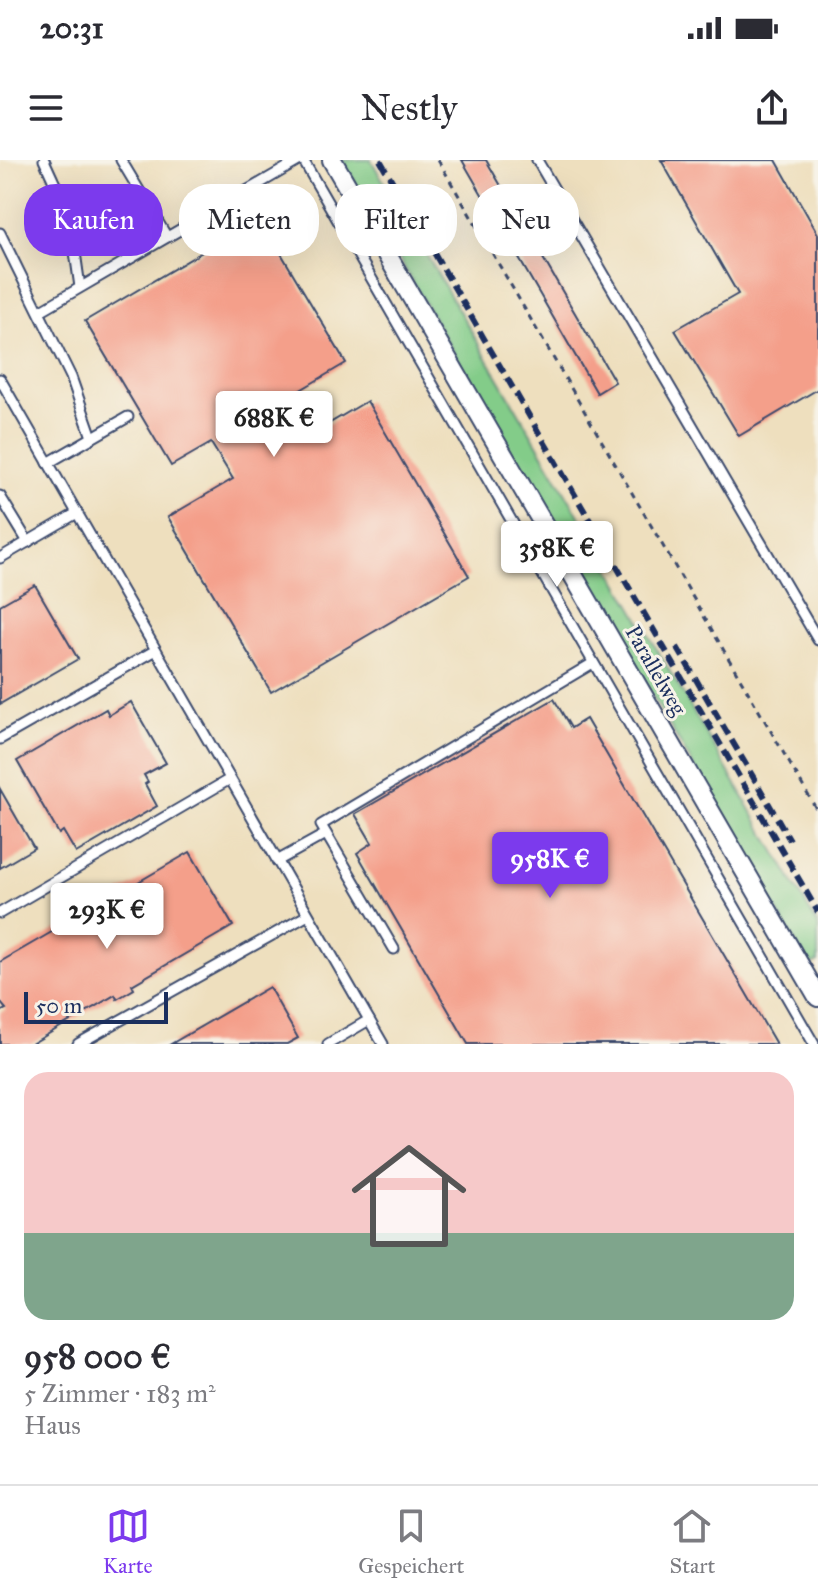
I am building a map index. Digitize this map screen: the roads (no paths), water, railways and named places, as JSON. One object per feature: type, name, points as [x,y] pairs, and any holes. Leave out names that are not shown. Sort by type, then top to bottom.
[{"type":"street","name":"Parallelweg","points":[[332,160],[818,997]]},
{"type":"lane","points":[[44,160],[70,217],[80,287]]},
{"type":"lane","points":[[121,160],[167,237]]},
{"type":"lane","points":[[40,311],[302,160],[814,1044]]},
{"type":"lane","points":[[537,160],[818,638]]},
{"type":"lane","points":[[0,233],[71,377],[92,437]]},
{"type":"lane","points":[[0,379],[383,1044]]},
{"type":"lane","points":[[48,463],[128,417]]},
{"type":"lane","points":[[0,496],[28,542]]},
{"type":"lane","points":[[0,558],[77,513]]},
{"type":"lane","points":[[0,739],[156,650]]},
{"type":"lane","points":[[394,949],[321,825],[593,663]]},
{"type":"lane","points":[[0,913],[230,779]]},
{"type":"lane","points":[[277,861],[326,834]]},
{"type":"lane","points":[[78,1044],[308,915]]},
{"type":"lane","points":[[328,1044],[369,1020]]},
{"type":"railway","points":[[380,160],[818,912]]},
{"type":"railway","points":[[677,647],[790,840]]}]
